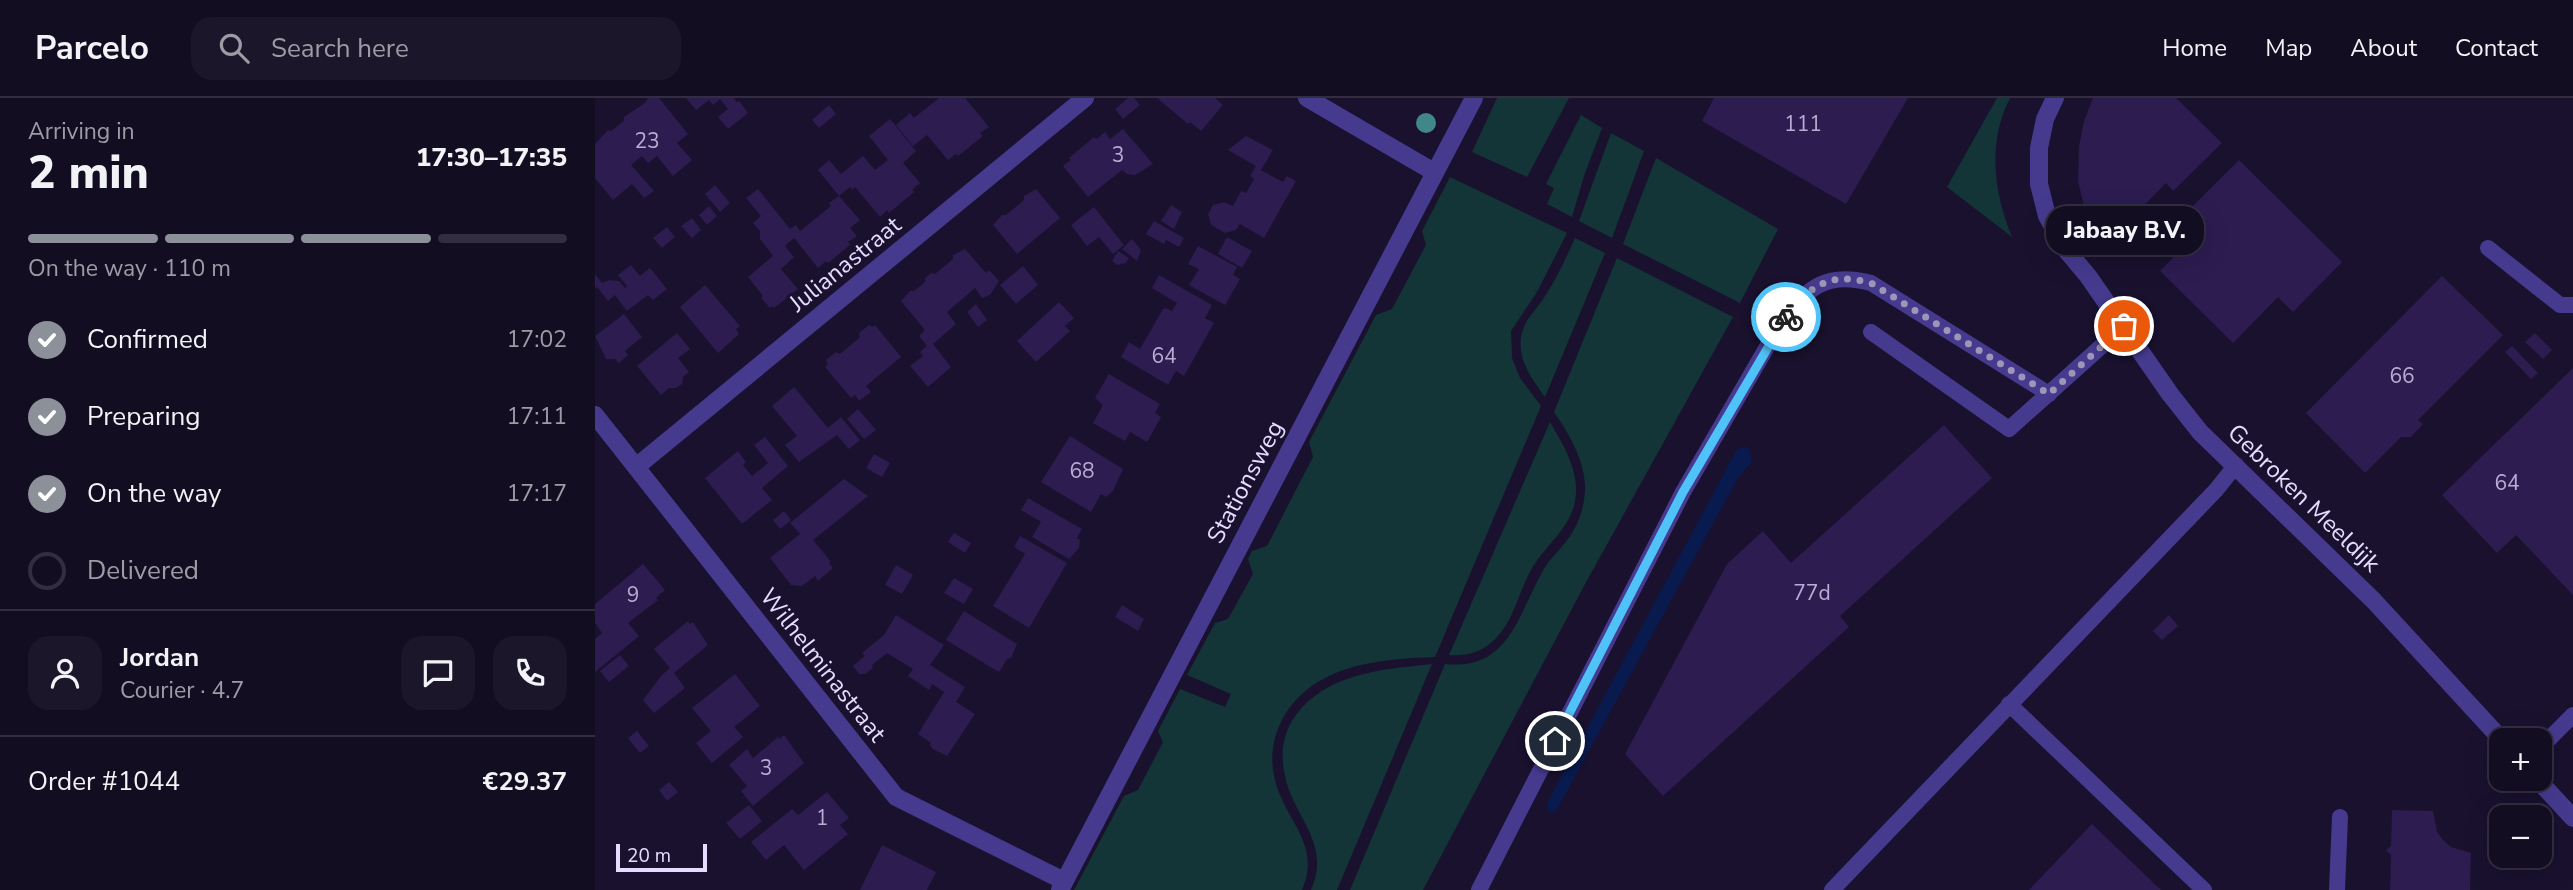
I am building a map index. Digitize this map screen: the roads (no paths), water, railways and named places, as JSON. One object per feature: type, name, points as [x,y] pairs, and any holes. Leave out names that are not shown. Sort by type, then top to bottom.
[{"type":"street","name":"Julianastraat","points":[[636,467],[1085,98]]},
{"type":"street","points":[[1307,98],[1434,172]]},
{"type":"street","name":"Stationsweg","points":[[1062,886],[1474,98]]},
{"type":"street","name":"Gebroken Meeldijk","points":[[2056,98],[2045,119],[2039,148],[2039,184],[2047,216],[2067,251],[2088,276],[2170,394],[2200,432],[2374,601],[2491,728]]},
{"type":"street","name":"Wilhelminastraat","points":[[595,415],[896,797],[1062,886]]},
{"type":"street","points":[[2548,791],[2573,818]]},
{"type":"lane","points":[[2489,248],[2560,305],[2573,304]]},
{"type":"lane","points":[[1479,890],[1683,492],[1782,321],[1797,303],[1828,280],[1851,277],[1871,283],[2049,394]]},
{"type":"lane","points":[[1871,332],[2008,429],[2124,326]]},
{"type":"lane","points":[[1832,890],[2216,490],[2236,465]]},
{"type":"lane","points":[[2009,704],[2204,890]]},
{"type":"lane","points":[[2552,736],[2573,716]]},
{"type":"lane","points":[[2337,890],[2340,817]]},
{"type":"place","name":"Jabaay B.V.","points":[[2124,326]]}]
